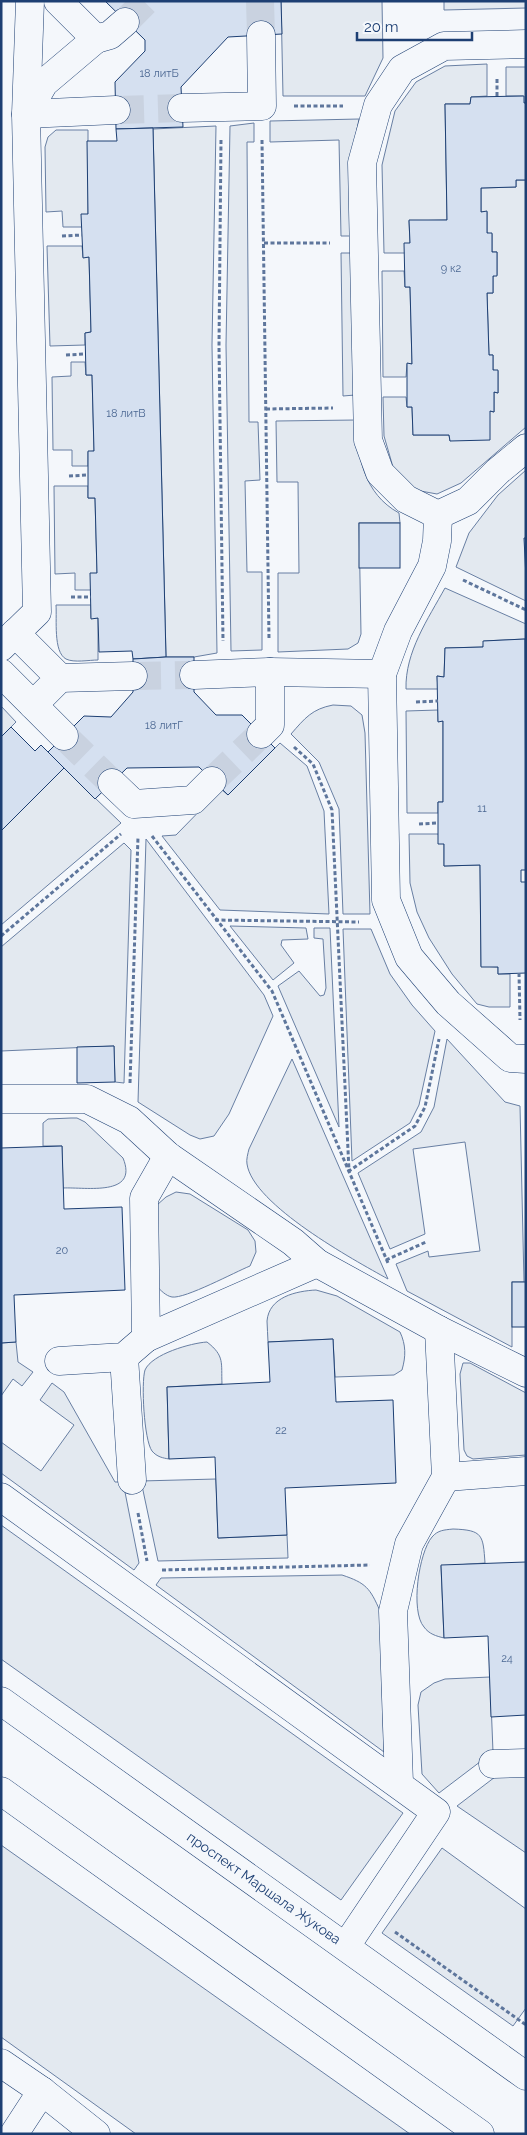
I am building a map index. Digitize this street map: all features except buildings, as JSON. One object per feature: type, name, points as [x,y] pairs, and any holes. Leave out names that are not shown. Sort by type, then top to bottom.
[{"type":"main road","points":[[30,1],[26,114],[37,612],[8,640],[60,678],[133,676]]},
{"type":"main road","points":[[58,1],[96,39]]},
{"type":"main road","points":[[26,114],[44,83],[96,39],[110,35],[125,22]]},
{"type":"main road","points":[[182,108],[262,106],[261,35]]},
{"type":"main road","points":[[526,44],[444,46],[402,69],[378,105],[362,163],[366,408],[368,440],[380,473],[406,499],[438,514],[468,501],[498,471],[526,448]]},
{"type":"main road","points":[[26,114],[116,110]]},
{"type":"main road","points":[[438,514],[437,541],[432,566],[398,631],[382,674],[386,900],[409,957],[428,980],[448,1003],[510,1058],[523,1059]]},
{"type":"main road","points":[[266,729],[270,672]]},
{"type":"main road","points":[[194,674],[270,672],[382,674]]},
{"type":"main road","points":[[1,673],[64,736]]},
{"type":"main road","points":[[33,705],[60,678]]},
{"type":"main road","points":[[112,783],[134,804],[193,800],[212,781]]},
{"type":"main road","points":[[1,1099],[87,1100],[129,1120],[168,1156],[293,1242],[317,1263],[439,1330],[526,1373]]},
{"type":"main road","points":[[146,1338],[144,1198],[168,1156]]},
{"type":"main road","points":[[59,1360],[124,1357],[146,1338],[317,1263]]},
{"type":"main road","points":[[399,1783],[393,1611],[409,1544],[446,1476],[439,1330]]},
{"type":"main road","points":[[124,1357],[132,1480]]},
{"type":"main road","points":[[446,1476],[526,1471]]},
{"type":"main road","points":[[1,1497],[399,1783],[436,1812],[346,1946]]},
{"type":"main road","name":"проспект Маршала Жукова","points":[[1,1701],[526,2076]]},
{"type":"main road","points":[[493,1764],[526,1763]]},
{"type":"main road","points":[[1,1791],[480,2134]]},
{"type":"main road","points":[[1,2062],[42,2091],[96,2134]]},
{"type":"main road","points":[[14,2134],[42,2091]]},
{"type":"path","points":[[270,672],[262,106],[378,105]]},
{"type":"path","points":[[222,107],[220,346],[223,673]]},
{"type":"path","points":[[264,243],[364,243]]},
{"type":"path","points":[[266,409],[366,408]]},
{"type":"path","points":[[432,566],[526,610]]},
{"type":"path","points":[[266,729],[313,764],[332,810],[349,1170]]},
{"type":"path","points":[[129,1120],[138,828]]},
{"type":"path","points":[[1,936],[124,831]]},
{"type":"path","points":[[150,834],[272,991],[410,1314]]},
{"type":"path","points":[[215,920],[361,922]]},
{"type":"path","points":[[519,973],[523,1059]]},
{"type":"path","points":[[349,1170],[415,1126],[425,1107],[441,1033]]},
{"type":"path","points":[[386,1260],[426,1242]]},
{"type":"path","points":[[132,1480],[149,1570],[135,1594]]},
{"type":"path","points":[[149,1570],[404,1564]]},
{"type":"path","points":[[368,1912],[526,2025]]},
{"type":"shaded area","points":[[281,1],[382,1],[383,58],[365,96],[283,96]]},
{"type":"shaded area","points":[[444,1],[526,1],[526,8],[444,10]]},
{"type":"shaded area","points":[[487,64],[487,96],[471,97],[470,104],[445,104],[447,220],[409,221],[410,243],[405,253],[384,253],[382,165],[395,111],[416,82],[445,66]]},
{"type":"shaded area","points":[[506,67],[526,67],[526,103],[524,103],[523,96],[506,96]]},
{"type":"shaded area","points":[[359,119],[354,144],[354,236],[341,236],[339,140],[270,142],[270,121]]},
{"type":"shaded area","points":[[254,123],[254,142],[247,142],[249,422],[258,422],[260,480],[245,481],[247,572],[262,572],[262,650],[231,651],[226,345],[230,126]]},
{"type":"shaded area","points":[[216,126],[212,345],[217,653],[194,657],[166,657],[153,129]]},
{"type":"shaded area","points":[[56,130],[88,130],[88,214],[82,227],[63,227],[62,211],[46,212],[45,147],[48,137]]},
{"type":"shaded area","points":[[516,180],[526,180],[526,427],[461,483],[437,494],[415,490],[393,467],[384,436],[383,397],[406,397],[407,407],[412,407],[413,435],[449,435],[450,441],[490,411],[494,412],[494,392],[498,393],[498,371],[493,370],[493,355],[489,355],[487,293],[493,293],[493,276],[497,275],[497,252],[492,252],[492,234],[487,233],[487,212],[481,212],[481,188],[516,187]]},
{"type":"shaded area","points":[[47,246],[82,246],[83,257],[89,257],[91,332],[85,333],[85,345],[50,346]]},
{"type":"shaded area","points":[[341,253],[354,253],[355,395],[343,396]]},
{"type":"shaded area","points":[[382,271],[404,271],[405,287],[410,287],[412,364],[407,364],[406,377],[383,377]]},
{"type":"shaded area","points":[[71,362],[85,362],[86,375],[92,375],[94,451],[88,452],[88,466],[72,466],[72,450],[53,450],[52,377],[71,376]]},
{"type":"shaded area","points":[[356,420],[358,447],[370,485],[387,505],[399,513],[400,523],[359,523],[361,634],[358,643],[348,649],[278,652],[278,573],[299,573],[298,482],[277,482],[276,421]]},
{"type":"shaded area","points":[[526,470],[526,601],[456,567],[469,533],[498,495]]},
{"type":"shaded area","points":[[54,486],[88,486],[88,498],[95,498],[97,573],[91,590],[75,590],[75,573],[55,574]]},
{"type":"shaded area","points":[[445,588],[526,624],[526,656],[525,639],[484,641],[483,647],[445,648],[444,677],[437,676],[438,689],[406,689],[409,662],[413,649]]},
{"type":"shaded area","points":[[56,605],[91,605],[91,618],[98,618],[98,660],[73,661],[66,659],[62,655],[57,643]]},
{"type":"shaded area","points":[[333,705],[351,706],[362,715],[365,733],[370,914],[343,914],[339,809],[319,762],[291,734],[309,715]]},
{"type":"shaded area","points":[[1,706],[16,722],[1,737]]},
{"type":"shaded area","points":[[438,710],[438,721],[443,721],[443,802],[438,802],[438,813],[407,813],[406,711]]},
{"type":"shaded area","points":[[280,743],[307,766],[324,811],[329,914],[220,910],[162,836],[176,835],[221,789],[228,795]]},
{"type":"shaded area","points":[[64,768],[121,823],[1,925],[1,831]]},
{"type":"shaded area","points":[[409,834],[438,834],[444,844],[444,866],[480,865],[481,966],[498,967],[498,974],[510,974],[510,1007],[489,1007],[477,1004],[452,974],[429,938],[417,912],[410,883]]},
{"type":"shaded area","points":[[146,839],[264,995],[273,1016],[229,1114],[214,1136],[200,1139],[190,1135],[138,1102]]},
{"type":"shaded area","points":[[124,843],[131,850],[124,1083],[115,1082],[114,1046],[1,1051],[1,947]]},
{"type":"shaded area","points":[[230,926],[306,928],[308,939],[282,940],[281,945],[294,963],[273,980]]},
{"type":"shaded area","points":[[314,928],[330,928],[339,1127],[278,986],[299,971],[320,996],[324,995],[326,988],[323,939],[314,938]]},
{"type":"shaded area","points":[[343,929],[371,929],[390,974],[412,1005],[435,1031],[419,1105],[410,1123],[352,1161]]},
{"type":"shaded area","points":[[447,1039],[505,1102],[520,1106],[524,1282],[512,1282],[512,1347],[407,1291],[396,1264],[428,1251],[429,1257],[480,1251],[465,1142],[413,1149],[425,1234],[390,1249],[358,1173],[421,1132],[434,1107]]},
{"type":"shaded area","points":[[292,1059],[388,1279],[352,1259],[307,1230],[267,1197],[253,1180],[247,1162],[249,1149]]},
{"type":"shaded area","points":[[77,1118],[85,1122],[123,1158],[126,1170],[124,1179],[117,1184],[96,1188],[63,1188],[62,1146],[43,1146],[43,1123],[48,1119]]},
{"type":"shaded area","points":[[176,1192],[190,1194],[248,1230],[255,1241],[256,1252],[250,1266],[188,1294],[172,1297],[161,1291],[156,1285],[157,1205],[166,1197]]},
{"type":"shaded area","points":[[316,1290],[337,1296],[400,1332],[405,1351],[402,1370],[394,1375],[335,1377],[333,1339],[268,1342],[267,1321],[273,1306],[278,1301],[292,1294]]},
{"type":"shaded area","points":[[16,1342],[18,1362],[33,1372],[22,1386],[13,1379],[1,1396],[1,1343]]},
{"type":"shaded area","points":[[207,1342],[217,1352],[221,1360],[222,1384],[167,1387],[169,1459],[160,1457],[152,1451],[147,1436],[143,1398],[145,1370],[149,1364],[163,1354],[182,1347]]},
{"type":"shaded area","points":[[463,1363],[470,1363],[526,1393],[526,1455],[473,1459],[467,1456],[464,1450],[460,1374]]},
{"type":"shaded area","points":[[52,1383],[64,1392],[115,1482],[123,1482],[139,1563],[134,1570],[1,1473],[1,1442],[41,1471],[74,1425],[40,1400]]},
{"type":"shaded area","points":[[216,1479],[218,1538],[287,1535],[288,1558],[158,1561],[141,1481]]},
{"type":"shaded area","points":[[1,1525],[403,1813],[341,1900],[1,1659]]},
{"type":"shaded area","points":[[444,1530],[470,1531],[479,1536],[482,1540],[485,1563],[441,1566],[444,1638],[428,1631],[420,1619],[417,1595],[418,1582],[423,1555],[432,1537]]},
{"type":"shaded area","points":[[342,1575],[366,1587],[380,1611],[384,1752],[156,1585],[161,1578]]},
{"type":"shaded area","points":[[490,1677],[493,1752],[439,1793],[422,1774],[418,1705],[421,1692],[434,1683],[445,1679]]},
{"type":"shaded area","points":[[526,1776],[526,1853],[457,1806],[495,1777]]},
{"type":"shaded area","points":[[1,1845],[410,2134],[136,2134],[1,2037]]},
{"type":"shaded area","points":[[442,1848],[526,1909],[526,2008],[513,2026],[382,1933]]},
{"type":"tunnel","points":[[125,22],[146,1]]},
{"type":"tunnel","points":[[260,1],[261,35]]},
{"type":"tunnel","points":[[116,110],[182,108]]},
{"type":"tunnel","points":[[133,676],[194,675]]},
{"type":"tunnel","points":[[212,781],[261,734]]},
{"type":"tunnel","points":[[64,736],[112,783]]}]
